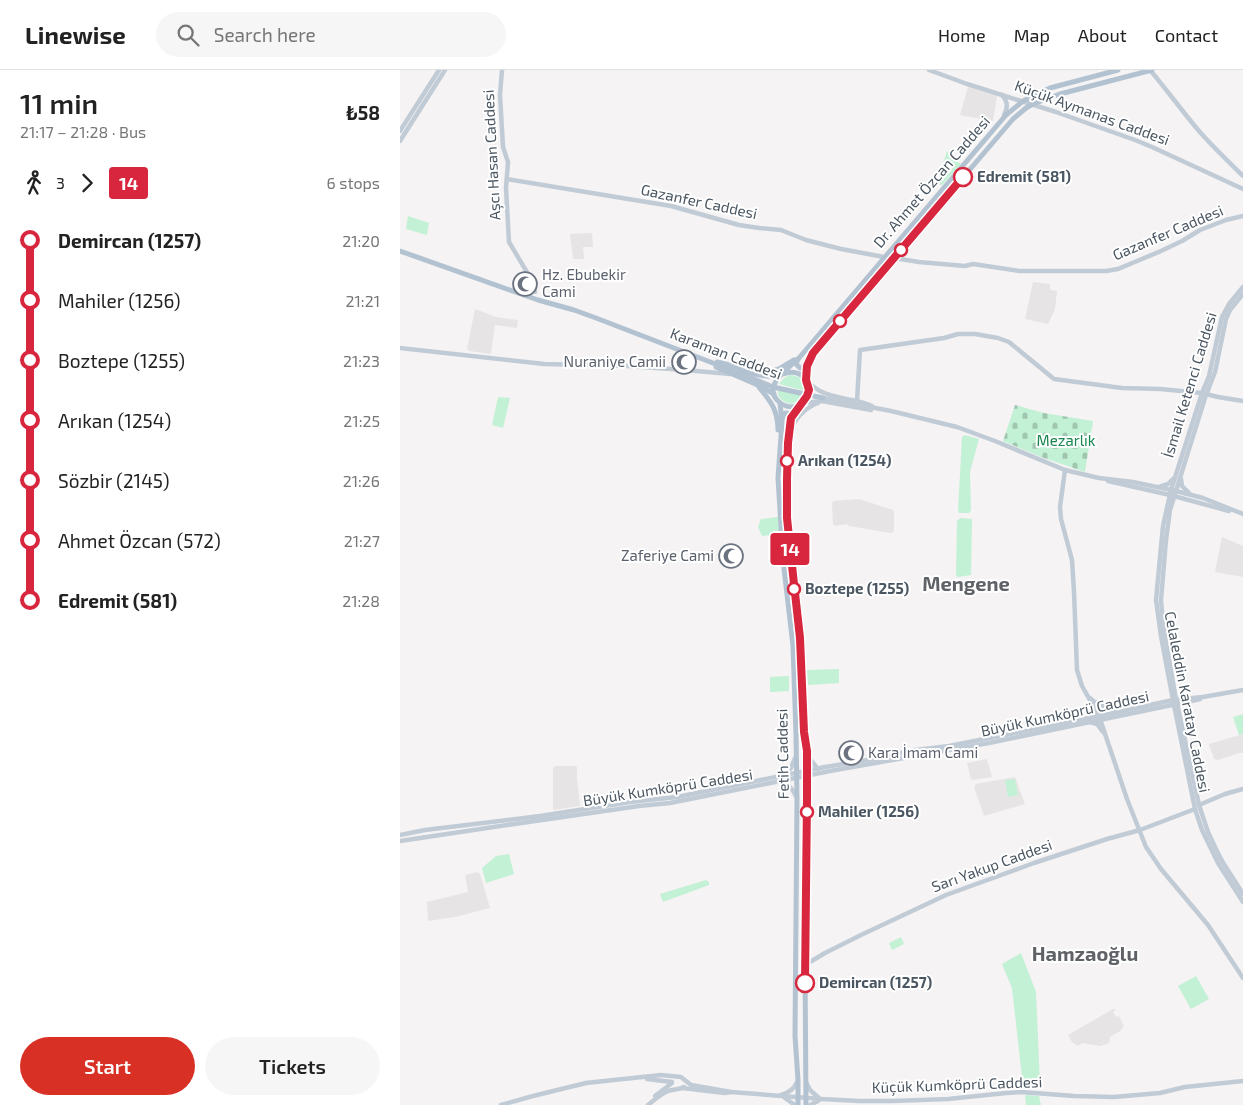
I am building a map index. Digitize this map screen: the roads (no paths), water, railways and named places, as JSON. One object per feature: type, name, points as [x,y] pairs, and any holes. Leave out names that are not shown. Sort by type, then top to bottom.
[{"type":"main road","name":"Dr. Ahmet Özcan Caddesi","points":[[801,356],[1003,118],[1023,101],[1050,88],[1118,70]]},
{"type":"main road","name":"Dr. Ahmet Özcan Caddesi","points":[[806,381],[808,363],[813,353],[1013,119],[1033,104],[1060,94],[1151,70]]},
{"type":"main road","name":"Karaman Caddesi","points":[[400,250],[538,300],[596,318],[773,386],[822,400]]},
{"type":"main road","points":[[757,375],[780,369],[801,356]]},
{"type":"main road","points":[[708,361],[724,363],[757,375],[781,375],[788,372],[798,373],[806,381],[809,390],[801,403],[790,407],[776,399],[774,385],[781,375],[801,356]]},
{"type":"main road","points":[[801,356],[796,364],[800,368],[804,368],[808,363]]},
{"type":"main road","points":[[708,361],[716,367],[774,394]]},
{"type":"main road","points":[[757,385],[776,411],[780,445]]},
{"type":"main road","name":"Fetih Caddesi","points":[[780,403],[782,422],[778,478],[783,560],[793,646],[797,752],[794,1036],[798,1080],[797,1105]]},
{"type":"main road","name":"Fetih Caddesi","points":[[801,403],[791,418],[787,472],[787,514],[800,638],[804,732],[807,751],[806,1105]]},
{"type":"main road","points":[[782,422],[783,416],[786,413],[790,413],[791,418]]},
{"type":"street","points":[[400,131],[438,70]]},
{"type":"street","points":[[400,141],[445,70]]},
{"type":"street","name":"Aşcı Hasan Caddesi","points":[[502,70],[500,94],[503,147],[508,162],[506,188],[509,242],[534,284],[535,292]]},
{"type":"street","name":"Küçük Aymanas Caddesi","points":[[928,70],[1033,104],[1152,147],[1243,189]]},
{"type":"street","points":[[1151,70],[1202,134],[1243,176]]},
{"type":"street","points":[[1002,94],[1008,105],[1003,118]]},
{"type":"street","name":"Gazanfer Caddesi","points":[[507,179],[671,206],[739,225],[781,230],[806,240],[884,257]]},
{"type":"street","name":"Gazanfer Caddesi","points":[[894,258],[964,266],[973,264],[1019,271],[1106,271],[1118,269],[1161,251],[1200,230],[1243,216]]},
{"type":"street","name":"İsmail Ketenci Caddesi","points":[[1173,493],[1181,478],[1212,365],[1222,318],[1229,304],[1243,287]]},
{"type":"street","name":"İsmail Ketenci Caddesi","points":[[1173,493],[1176,473],[1204,394],[1215,372],[1226,319],[1230,310],[1243,294]]},
{"type":"street","points":[[857,401],[860,350],[944,338],[958,334],[975,334],[1009,342],[1054,378],[1120,388],[1160,389],[1204,394],[1243,401]]},
{"type":"street","points":[[400,348],[544,364],[628,366],[734,375]]},
{"type":"street","name":"Karaman Caddesi","points":[[806,381],[820,391],[830,395],[866,403],[877,408]]},
{"type":"street","points":[[789,435],[801,413],[822,400]]},
{"type":"street","name":"Karaman Caddesi","points":[[801,403],[822,400],[877,408],[957,427],[1066,470],[1110,482],[1203,498],[1243,515]]},
{"type":"street","points":[[1066,470],[1060,507],[1061,519],[1072,560],[1077,670],[1082,686],[1102,717],[1107,738]]},
{"type":"street","points":[[1155,487],[1164,486],[1169,483],[1176,473]]},
{"type":"street","name":"Karaman Caddesi","points":[[1099,478],[1155,487],[1243,515]]},
{"type":"street","points":[[1181,478],[1182,486],[1192,496]]},
{"type":"street","name":"Celaleddin Karatay Caddesi","points":[[1173,493],[1166,540],[1161,600],[1175,702],[1195,809],[1202,830],[1218,863],[1243,902]]},
{"type":"street","name":"Büyük Kumköprü Caddesi","points":[[400,841],[670,803],[807,773],[989,743],[1090,722],[1118,711],[1243,690]]},
{"type":"street","name":"Celaleddin Karatay Caddesi","points":[[1175,702],[1199,805],[1208,832],[1243,894]]},
{"type":"street","name":"Büyük Kumköprü Caddesi","points":[[807,773],[818,769],[892,756],[907,751],[949,746],[1084,719],[1112,717],[1175,702]]},
{"type":"street","points":[[1094,703],[1118,711]]},
{"type":"street","points":[[1084,719],[1088,718],[1092,713],[1094,703]]},
{"type":"street","points":[[1102,717],[1127,798],[1146,847],[1155,861],[1209,925],[1243,978]]},
{"type":"street","points":[[1106,728],[1112,717]]},
{"type":"street","points":[[1090,722],[1097,724],[1107,738]]},
{"type":"street","points":[[807,751],[809,758],[818,769]]},
{"type":"street","points":[[797,752],[791,768],[779,779],[795,792],[797,798]]},
{"type":"street","name":"Büyük Kumköprü Caddesi","points":[[400,835],[424,830],[540,816],[630,802],[677,798],[779,779]]},
{"type":"street","points":[[1199,805],[1243,789]]},
{"type":"street","name":"Sarı Yakup Caddesi","points":[[805,965],[825,952],[946,895],[1034,863],[1140,830],[1195,809]]},
{"type":"street","points":[[643,1078],[661,1075],[677,1076],[691,1084],[732,1092]]},
{"type":"street","points":[[805,1075],[810,1090],[822,1100]]},
{"type":"street","points":[[646,1105],[677,1076]]},
{"type":"street","points":[[501,1105],[586,1083],[643,1078],[672,1082]]},
{"type":"street","points":[[779,1096],[791,1091],[796,1086],[798,1080]]},
{"type":"street","points":[[646,1105],[665,1092],[680,1089],[685,1085],[685,1081]]},
{"type":"street","name":"Küçük Kumköprü Caddesi","points":[[732,1092],[822,1100],[893,1101],[948,1099],[1006,1092],[1114,1097],[1160,1093],[1243,1081]]},
{"type":"street","points":[[672,1082],[673,1087],[680,1089],[732,1092]]},
{"type":"street","points":[[779,1096],[797,1105]]},
{"type":"street","points":[[810,1105],[822,1100]]},
{"type":"place","name":"Edremit (581)","points":[[963,177]]},
{"type":"place","name":"Hz. Ebubekir Cami","points":[[525,284]]},
{"type":"place","name":"Nuraniye Camii","points":[[684,362]]},
{"type":"place","name":"Arıkan (1254)","points":[[787,461]]},
{"type":"place","name":"Zaferiye Cami","points":[[731,556]]},
{"type":"place","name":"Boztepe (1255)","points":[[794,589]]},
{"type":"place","name":"Kara İmam Cami","points":[[851,753]]},
{"type":"place","name":"Mahiler (1256)","points":[[807,812]]},
{"type":"place","name":"Demircan (1257)","points":[[805,983]]},
{"type":"district","name":"Mengene","points":[[966,584]]},
{"type":"district","name":"Hamzaoğlu","points":[[1085,954]]},
{"type":"park label","name":"Mezarlık","points":[[1066,441]]}]
